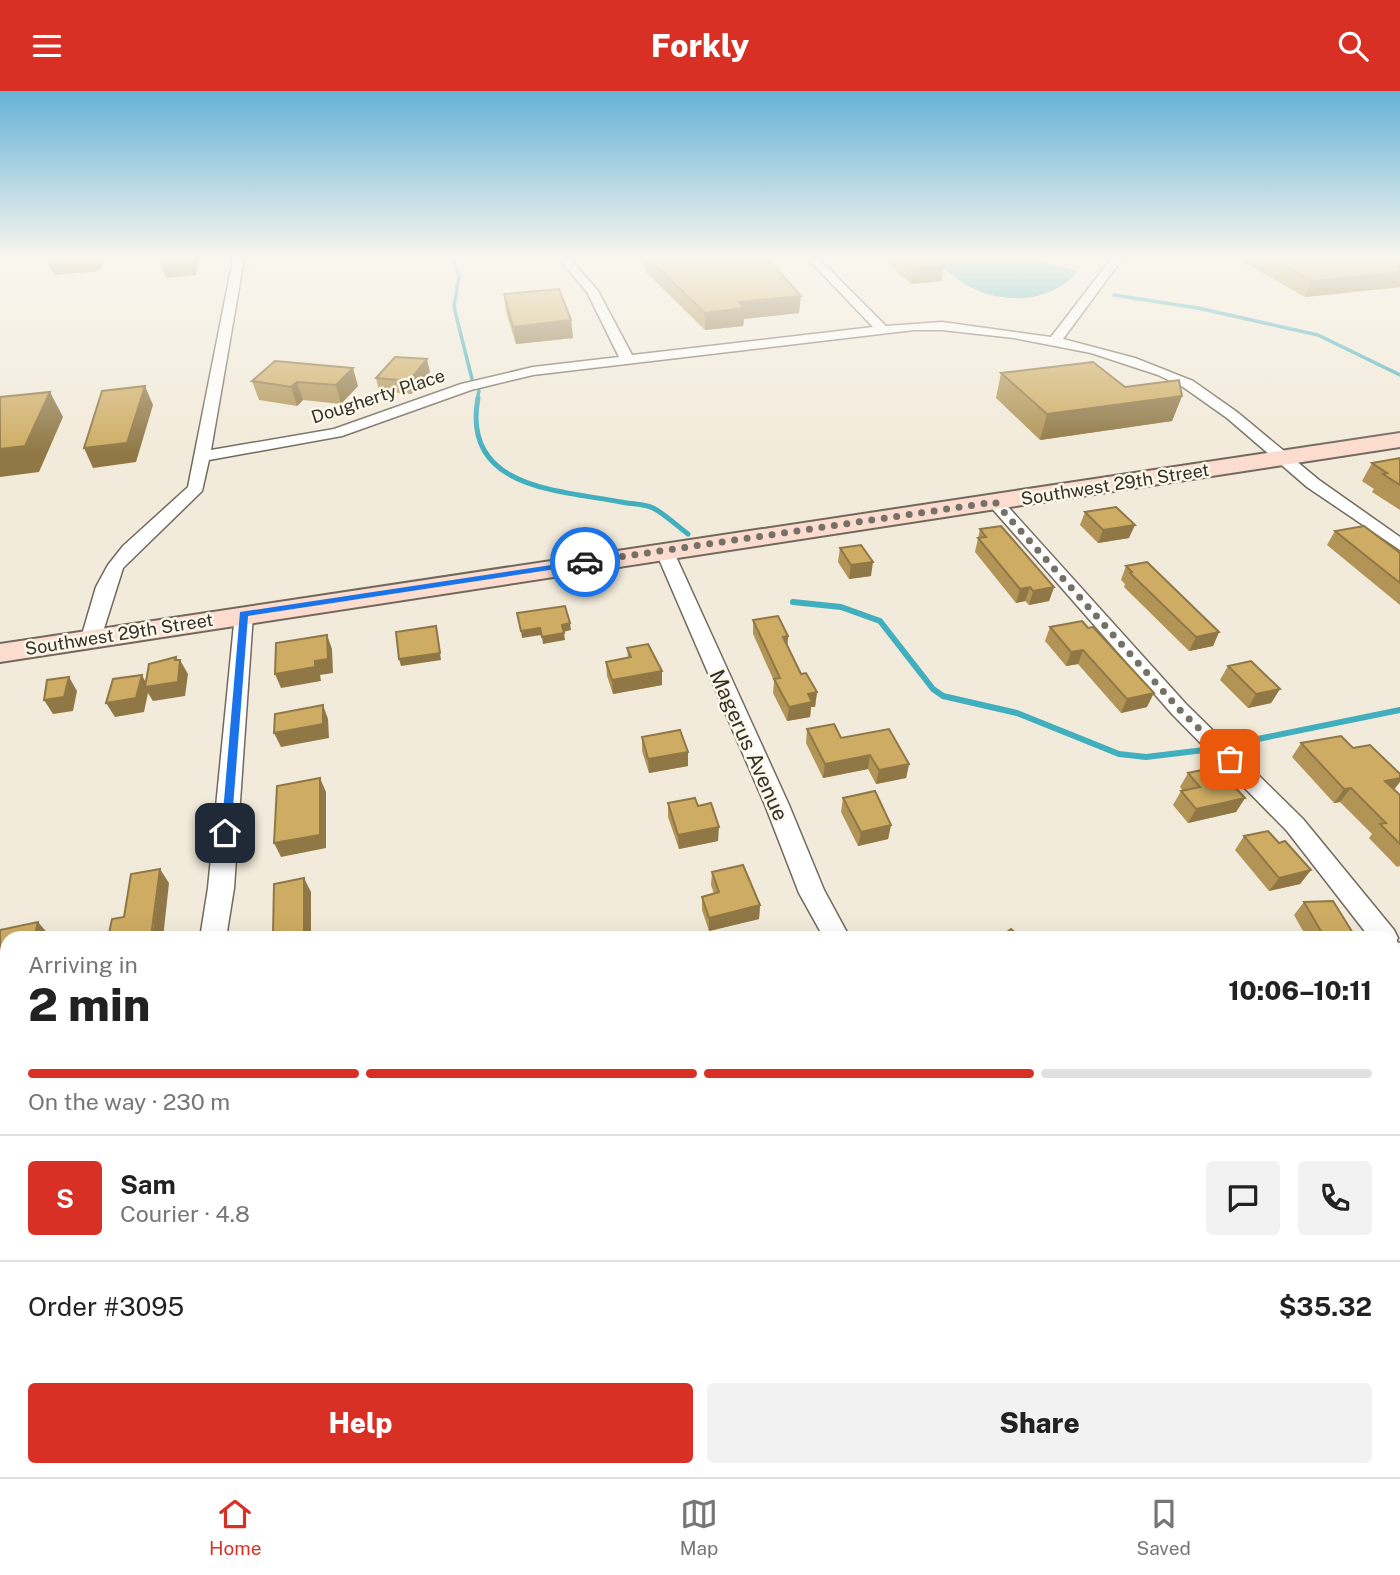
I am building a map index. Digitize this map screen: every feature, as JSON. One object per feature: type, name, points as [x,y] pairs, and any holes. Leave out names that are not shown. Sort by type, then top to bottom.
[{"type":"street","points":[[91,638],[108,580],[120,560],[183,506],[196,488],[227,324]]},
{"type":"street","points":[[609,324],[627,359]]},
{"type":"street","points":[[877,324],[883,330]]},
{"type":"street","points":[[1053,343],[1068,324]]},
{"type":"street","name":"Dougherty Place","points":[[203,456],[337,433],[502,377],[627,359],[883,330],[955,325],[1053,343],[1156,369],[1190,385],[1400,545]]},
{"type":"street","name":"Southwest 29th Street","points":[[0,653],[1400,440]]},
{"type":"street","points":[[995,502],[1209,739],[1295,825],[1379,931]]},
{"type":"street","name":"Magerus Avenue","points":[[664,550],[777,806],[812,893],[833,931]]},
{"type":"street","points":[[214,931],[221,888],[244,614]]},
{"type":"building","points":[[512,324],[541,324],[513,327]]},
{"type":"building","points":[[395,357],[427,359],[409,381],[376,378]]},
{"type":"building","points":[[275,361],[353,368],[336,385],[297,382],[291,387],[252,381]]},
{"type":"building","points":[[1093,362],[1125,387],[1179,380],[1182,396],[1047,414],[1001,373]]},
{"type":"building","points":[[145,386],[127,443],[84,448],[102,391]]},
{"type":"building","points":[[50,392],[25,446],[0,449],[0,397]]},
{"type":"building","points":[[1400,458],[1400,485],[1372,463]]},
{"type":"building","points":[[1116,507],[1135,525],[1103,530],[1085,512]]},
{"type":"building","points":[[1001,526],[1054,587],[1033,591],[1030,587],[1020,589],[978,538],[986,537],[980,529]]},
{"type":"building","points":[[1364,526],[1400,553],[1400,583],[1335,531]]},
{"type":"building","points":[[861,545],[873,562],[851,565],[840,548]]},
{"type":"building","points":[[1147,562],[1219,632],[1196,637],[1126,566]]},
{"type":"building","points":[[565,606],[570,623],[562,625],[564,633],[542,637],[540,628],[521,631],[517,613]]},
{"type":"building","points":[[778,616],[788,636],[783,637],[801,674],[806,673],[817,692],[808,694],[812,702],[789,707],[774,679],[780,678],[753,620]]},
{"type":"building","points":[[1082,621],[1088,628],[1093,627],[1154,693],[1127,699],[1083,650],[1071,652],[1050,627]]},
{"type":"building","points":[[436,626],[440,653],[399,659],[396,632]]},
{"type":"building","points":[[327,635],[328,659],[315,661],[315,667],[275,674],[276,643]]},
{"type":"building","points":[[648,644],[662,671],[612,680],[606,662],[631,657],[627,648]]},
{"type":"building","points":[[176,657],[175,660],[180,660],[178,682],[145,687],[149,664]]},
{"type":"building","points":[[1251,661],[1280,689],[1256,694],[1228,666]]},
{"type":"building","points":[[142,675],[136,698],[106,703],[113,679]]},
{"type":"building","points":[[69,677],[64,697],[44,700],[47,680]]},
{"type":"building","points":[[323,705],[323,724],[274,733],[275,714]]},
{"type":"building","points":[[834,724],[841,738],[889,729],[909,764],[879,770],[870,755],[825,764],[807,729]]},
{"type":"building","points":[[680,730],[688,752],[648,759],[642,737]]},
{"type":"building","points":[[1341,736],[1353,748],[1370,745],[1400,774],[1400,778],[1385,781],[1400,795],[1400,844],[1380,824],[1386,823],[1351,788],[1344,789],[1301,743]]},
{"type":"building","points":[[1216,767],[1245,798],[1196,809],[1181,791],[1200,787],[1188,773]]},
{"type":"building","points":[[320,778],[320,835],[274,843],[277,786]]},
{"type":"building","points":[[875,791],[891,825],[861,832],[843,798]]},
{"type":"building","points":[[695,798],[698,806],[711,803],[719,827],[678,835],[668,803]]},
{"type":"building","points":[[1268,831],[1279,843],[1285,841],[1311,870],[1279,878],[1244,836]]},
{"type":"building","points":[[743,865],[760,905],[709,918],[702,897],[719,892],[712,872]]},
{"type":"building","points":[[160,869],[152,931],[109,931],[112,919],[124,917],[131,874]]},
{"type":"building","points":[[304,878],[304,931],[273,931],[274,884]]},
{"type":"building","points":[[1333,901],[1352,931],[1321,931],[1304,902]]},
{"type":"building","points":[[38,922],[36,931],[0,930]]},
{"type":"waterway","points":[[458,324],[472,379]]},
{"type":"waterway","points":[[1268,324],[1318,335],[1400,375]]},
{"type":"waterway","points":[[477,400],[479,391]]},
{"type":"waterway","points":[[478,398],[477,428],[484,451],[499,468],[520,480],[544,488],[653,508],[688,534]]},
{"type":"waterway","points":[[793,602],[841,607],[880,621],[933,689],[943,696],[1017,713],[1119,754],[1146,757],[1204,750],[1400,710]]},
{"type":"way so far","points":[[585,562],[995,502],[1179,709],[1230,759]]},
{"type":"route","points":[[225,833],[244,614],[585,562]]}]
